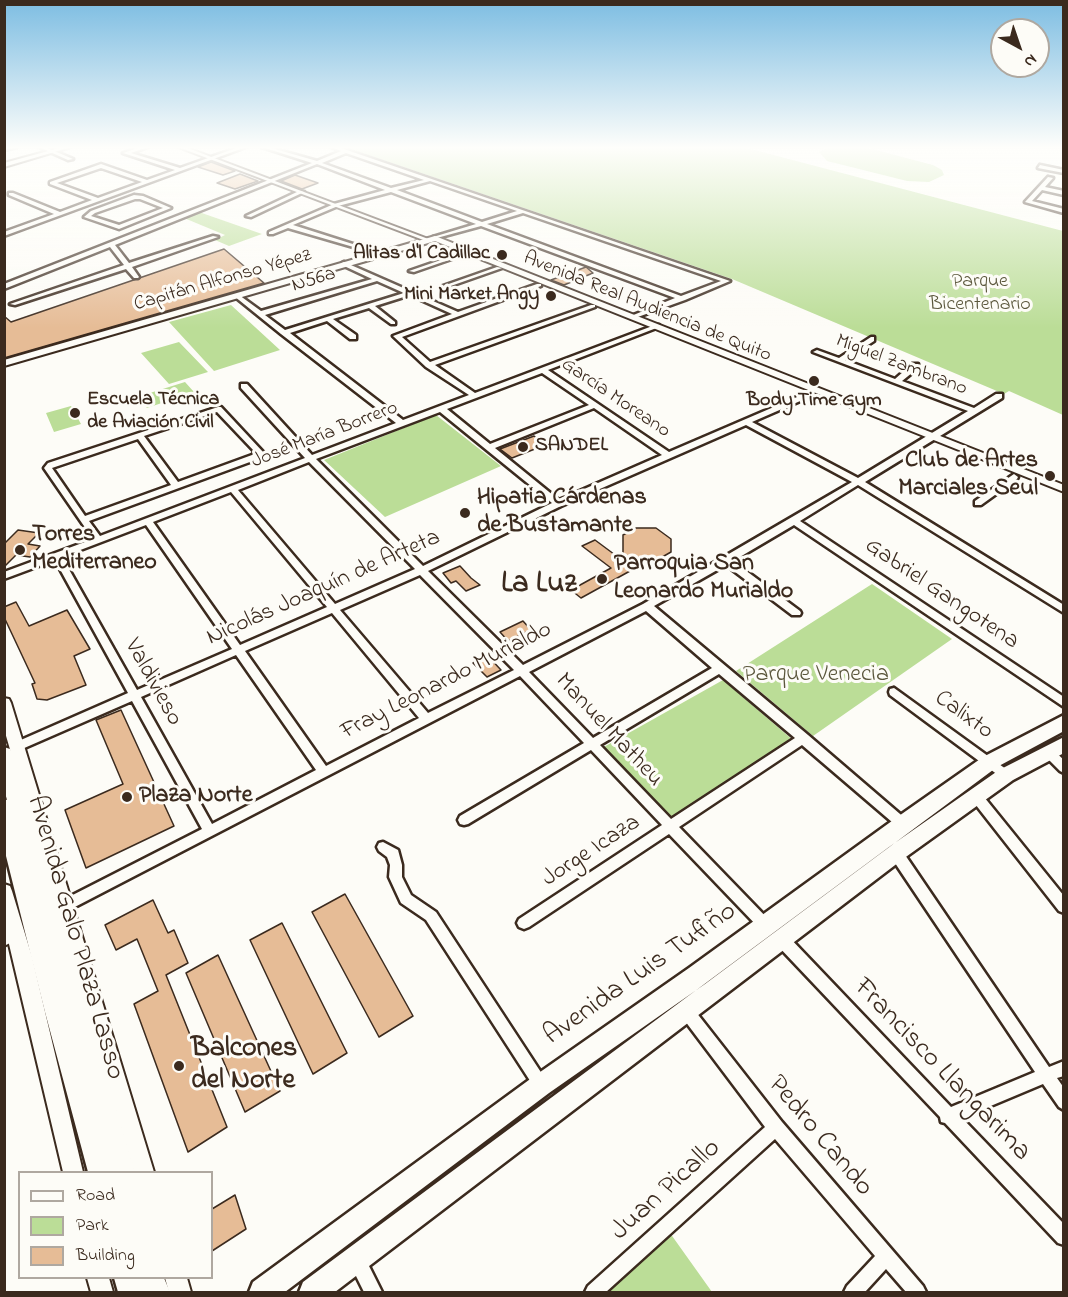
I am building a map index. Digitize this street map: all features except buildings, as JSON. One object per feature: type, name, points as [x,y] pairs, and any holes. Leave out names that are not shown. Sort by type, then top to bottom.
[{"type":"main road","name":"Capitán Alfonso Yépez","points":[[4,363],[431,239]]},
{"type":"main road","name":"Avenida Real Audiencia de Quito","points":[[431,239],[539,285],[931,438],[1014,477],[1064,497]]},
{"type":"main road","name":"Avenida Real Audiencia de Quito","points":[[431,239],[633,317],[653,328],[811,393],[1064,489]]},
{"type":"main road","name":"Avenida Galo Plaza Lasso","points":[[4,703],[11,750],[121,1171]]},
{"type":"main road","name":"Avenida Luis Tufiño","points":[[263,1293],[541,1085],[697,976],[903,824],[990,762],[1064,722]]},
{"type":"main road","points":[[313,1293],[976,796],[1006,775],[1056,748]]},
{"type":"main road","name":"Avenida Galo Plaza Lasso","points":[[11,750],[64,906],[143,1171]]},
{"type":"main road","name":"Avenida Galo Plaza Lasso","points":[[4,807],[56,1012],[100,1171]]},
{"type":"main road","points":[[825,882],[840,897]]},
{"type":"main road","points":[[4,891],[10,936],[23,957],[73,1171]]},
{"type":"main road","points":[[697,976],[711,993]]},
{"type":"street","points":[[44,208],[60,214]]},
{"type":"street","points":[[4,234],[76,208]]},
{"type":"street","points":[[102,208],[87,217],[116,227],[167,208]]},
{"type":"street","points":[[4,287],[200,208]]},
{"type":"street","points":[[249,216],[267,208]]},
{"type":"street","points":[[271,233],[331,208]]},
{"type":"street","name":"Avenida Real Audiencia de Quito","points":[[348,208],[431,239]]},
{"type":"street","points":[[434,208],[683,299]]},
{"type":"street","points":[[508,208],[727,281],[633,317]]},
{"type":"street","points":[[1049,208],[1064,211]]},
{"type":"street","name":"Capitán Alfonso Yépez","points":[[431,239],[521,212]]},
{"type":"street","points":[[289,226],[379,254]]},
{"type":"street","points":[[13,304],[215,237]]},
{"type":"street","points":[[111,244],[136,277]]},
{"type":"street","points":[[412,271],[464,254]]},
{"type":"street","points":[[344,264],[456,313]]},
{"type":"street","points":[[444,287],[499,268]]},
{"type":"street","name":"N56a","points":[[260,314],[377,279]]},
{"type":"street","points":[[475,396],[429,365],[397,337],[398,334],[539,285]]},
{"type":"street","points":[[283,333],[410,293]]},
{"type":"street","points":[[237,296],[403,424]]},
{"type":"street","points":[[370,306],[393,323]]},
{"type":"street","points":[[429,365],[593,306]]},
{"type":"street","points":[[327,319],[353,337]]},
{"type":"street","name":"José María Borrero","points":[[4,576],[653,328]]},
{"type":"street","points":[[840,360],[871,339]]},
{"type":"street","name":"Miguel Zambrano","points":[[817,352],[974,411]]},
{"type":"street","points":[[896,382],[915,366]]},
{"type":"street","name":"García Moreano","points":[[543,370],[668,455]]},
{"type":"street","name":"Manuel Matheu","points":[[244,386],[311,459],[522,671],[765,925]]},
{"type":"street","name":"Nicolás Joaquín de Arteta","points":[[11,750],[422,570],[558,504],[811,393]]},
{"type":"street","name":"Fray Leonardo Murialdo","points":[[64,906],[647,606],[728,561],[999,396]]},
{"type":"street","points":[[490,447],[595,405]]},
{"type":"street","points":[[83,520],[255,457],[259,452],[218,409],[48,466],[83,520],[99,540]]},
{"type":"street","points":[[442,409],[558,504]]},
{"type":"street","points":[[747,422],[859,482],[1064,610]]},
{"type":"street","points":[[139,435],[176,485]]},
{"type":"street","points":[[978,503],[1014,477]]},
{"type":"street","points":[[233,489],[427,720]]},
{"type":"street","points":[[148,521],[324,772]]},
{"type":"street","name":"Gabriel Gangotena","points":[[794,521],[1064,703]]},
{"type":"street","name":"Valdivieso","points":[[57,556],[210,831]]},
{"type":"street","points":[[728,561],[796,613]]},
{"type":"street","points":[[647,606],[903,824]]},
{"type":"street","points":[[464,820],[720,668]]},
{"type":"street","name":"Calixto","points":[[894,692],[1006,775]]},
{"type":"street","name":"Jorge Icaza","points":[[524,924],[804,738]]},
{"type":"street","points":[[1056,748],[1064,768]]},
{"type":"street","points":[[976,796],[1064,907]]},
{"type":"street","points":[[383,847],[393,854],[396,865],[395,877],[406,899],[431,916],[541,1085]]},
{"type":"street","points":[[897,854],[1064,1102]]},
{"type":"street","name":"Francisco Llangarima","points":[[782,940],[1064,1237]]},
{"type":"street","name":"Pedro Cando","points":[[687,1012],[776,1128],[916,1293]]},
{"type":"street","points":[[947,1116],[1064,1068]]},
{"type":"street","name":"Juan Picallo","points":[[594,1293],[776,1128]]},
{"type":"street","points":[[853,1293],[886,1257]]},
{"type":"street","points":[[357,1260],[373,1293]]},
{"type":"green space","name":"Parque Bicentenario","points":[[522,208],[974,208],[1063,231],[1063,415],[1009,391],[1004,394],[732,279]]},
{"type":"green space","points":[[199,212],[262,234],[229,246],[215,240],[225,235],[184,218]]},
{"type":"green space","points":[[231,305],[280,350],[214,371],[169,322]]},
{"type":"green space","points":[[179,342],[208,372],[169,384],[141,353]]},
{"type":"green space","points":[[185,382],[194,392],[147,408],[137,397]]},
{"type":"green space","points":[[71,406],[81,424],[54,432],[46,413]]},
{"type":"green space","points":[[436,415],[501,466],[385,517],[324,460]]},
{"type":"green space","name":"Parque Venecia","points":[[872,584],[952,639],[813,736],[736,671]]},
{"type":"green space","points":[[723,680],[794,741],[672,819],[602,748]]},
{"type":"green space","points":[[665,1226],[712,1292],[591,1292]]},
{"type":"place","name":"Alitas d'l Cadillac","points":[[502,255]]},
{"type":"place","name":"Mini Market Angy","points":[[551,296]]},
{"type":"place","name":"Body Time Gym","points":[[814,381]]},
{"type":"place","name":"Escuela Técnica de Aviación Civil","points":[[75,413]]},
{"type":"place","name":"SANDEL","points":[[523,447]]},
{"type":"place","name":"Club de Artes Marciales Seul","points":[[1050,476]]},
{"type":"place","name":"Hipatia Cárdenas de Bustamante","points":[[465,513]]},
{"type":"place","name":"Torres Mediterraneo","points":[[20,550]]},
{"type":"place","name":"Parroquia San Leonardo Murialdo","points":[[602,579]]},
{"type":"place","name":"Plaza Norte","points":[[127,797]]},
{"type":"place","name":"Balcones del Norte","points":[[179,1066]]},
{"type":"district","name":"La Luz","points":[[539,586]]}]
